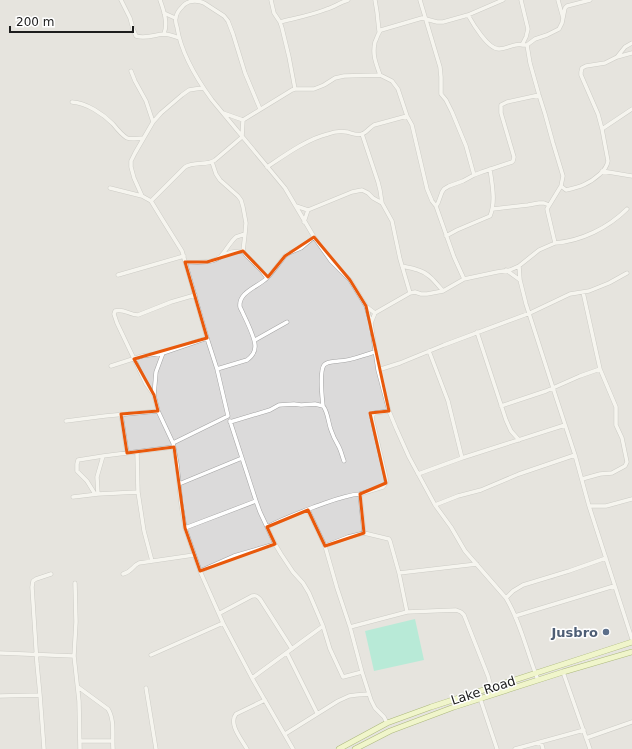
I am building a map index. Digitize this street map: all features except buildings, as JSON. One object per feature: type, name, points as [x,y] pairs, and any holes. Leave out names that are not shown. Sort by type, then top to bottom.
[{"type":"main road","name":"Lake Road","points":[[339,749],[387,723],[490,687],[632,642]]},
{"type":"main road","name":"Lake Road","points":[[356,749],[390,731],[434,714],[563,672],[632,652]]},
{"type":"street","points":[[121,0],[130,18],[136,36],[143,37],[164,34],[179,38]]},
{"type":"street","points":[[160,0],[166,26],[164,34]]},
{"type":"street","points":[[271,0],[274,13],[280,22],[295,89]]},
{"type":"street","points":[[280,22],[310,15],[348,0]]},
{"type":"street","points":[[375,0],[379,31],[373,53],[380,75]]},
{"type":"street","points":[[420,0],[440,67],[441,94],[452,112],[466,146],[474,175]]},
{"type":"street","points":[[379,31],[382,28],[420,18],[443,22],[468,15],[503,0]]},
{"type":"street","points":[[521,0],[528,30],[522,45]]},
{"type":"street","points":[[558,0],[563,19]]},
{"type":"street","points":[[468,15],[476,29],[490,44],[495,48],[501,49],[516,45],[527,45],[535,39],[557,31],[560,28],[565,8],[567,6],[590,0]]},
{"type":"street","points":[[260,109],[245,74],[228,21],[224,16],[204,3],[194,1],[184,4],[175,18],[179,38],[186,57],[203,88],[285,188],[314,238],[331,260],[350,280],[366,306],[371,323],[378,370],[389,411],[403,443],[435,505],[451,527],[465,551],[506,598],[516,616],[538,680]]},
{"type":"street","points":[[164,13],[175,18]]},
{"type":"street","points":[[617,57],[625,47],[632,43]]},
{"type":"street","points":[[527,45],[530,63],[562,171],[563,180],[561,186],[547,211],[555,243]]},
{"type":"street","points":[[561,186],[566,190],[590,183],[607,165],[608,161],[602,129],[581,75],[582,68],[605,63],[617,57],[632,53]]},
{"type":"street","points":[[131,70],[146,101],[153,122]]},
{"type":"street","points":[[243,120],[295,89],[314,89],[340,76],[380,75],[392,81],[395,85],[414,133],[427,189],[436,206],[454,257],[464,279]]},
{"type":"street","points":[[142,196],[134,178],[131,164],[135,152],[153,122],[182,95],[190,90],[203,88]]},
{"type":"street","points":[[436,206],[442,192],[449,186],[474,175],[512,162],[514,159],[501,113],[501,105],[507,102],[539,94]]},
{"type":"street","points":[[72,102],[79,103],[103,115],[128,138],[143,138]]},
{"type":"street","points":[[602,129],[632,110]]},
{"type":"street","points":[[223,113],[243,120]]},
{"type":"street","points":[[267,167],[306,143],[327,134],[345,132],[362,134],[374,125],[408,116]]},
{"type":"street","points":[[151,201],[189,164],[212,162],[236,143],[242,137],[243,120]]},
{"type":"street","points":[[362,134],[379,186],[382,203],[392,221],[396,243],[410,293]]},
{"type":"street","points":[[212,162],[216,174],[220,180],[240,198],[246,223],[243,251],[267,278]]},
{"type":"street","points":[[446,236],[490,216],[493,209],[490,169]]},
{"type":"street","points":[[602,171],[632,176]]},
{"type":"street","points":[[110,188],[142,196],[151,201],[179,244],[186,262],[217,369],[228,416],[260,512],[281,554],[309,593],[342,677],[362,672]]},
{"type":"street","points":[[296,206],[308,210],[352,192],[362,190],[382,203]]},
{"type":"street","points":[[493,209],[540,202],[549,205]]},
{"type":"street","points":[[371,323],[375,313],[410,293],[415,292],[427,294],[443,291],[464,279],[519,266],[539,250],[555,243],[572,240],[609,224],[617,219],[627,209]]},
{"type":"street","points":[[304,222],[308,210]]},
{"type":"street","points":[[220,256],[236,237],[245,234]]},
{"type":"street","points":[[217,369],[247,360],[254,354],[256,347],[255,340],[240,307],[240,302],[243,297],[252,288],[267,278],[285,256],[301,248],[314,238]]},
{"type":"street","points":[[186,262],[207,262],[232,252],[243,251]]},
{"type":"street","points":[[118,275],[184,256]]},
{"type":"street","points":[[402,266],[424,272],[443,291]]},
{"type":"street","points":[[519,266],[520,280],[553,388],[576,455],[589,506],[632,639]]},
{"type":"street","points":[[506,270],[520,280]]},
{"type":"street","points":[[378,370],[530,313],[570,294],[589,291],[609,283],[627,272]]},
{"type":"street","points":[[582,479],[612,472],[625,466],[627,462],[622,438],[616,425],[616,407],[600,369],[583,292]]},
{"type":"street","points":[[154,395],[146,384],[117,323],[114,314],[115,311],[121,310],[138,315],[171,302],[195,295]]},
{"type":"street","points":[[366,306],[375,313]]},
{"type":"street","points":[[255,340],[287,322]]},
{"type":"street","points":[[477,332],[501,406],[511,431],[518,440]]},
{"type":"street","points":[[111,366],[148,355],[163,353],[207,338]]},
{"type":"street","points":[[428,351],[448,402],[462,458]]},
{"type":"street","points":[[344,461],[330,430],[326,411],[323,406],[322,375],[324,365],[349,360],[375,352]]},
{"type":"street","points":[[163,353],[156,372],[154,395],[158,411],[173,445],[177,464],[185,528],[200,571],[224,623],[252,678],[293,749]]},
{"type":"street","points":[[501,406],[553,388],[600,369]]},
{"type":"street","points":[[230,422],[270,410],[279,405],[315,404],[323,406]]},
{"type":"street","points":[[66,421],[158,411]]},
{"type":"street","points":[[267,527],[287,517],[350,495],[360,494],[383,487],[386,483],[386,478],[372,418],[374,413],[389,411]]},
{"type":"street","points":[[121,414],[127,453]]},
{"type":"street","points":[[97,494],[77,471],[77,461],[173,445],[228,416]]},
{"type":"street","points":[[418,474],[462,458],[565,425]]},
{"type":"street","points":[[137,452],[138,492],[144,531],[152,561]]},
{"type":"street","points":[[435,505],[458,496],[481,490],[519,474],[576,455]]},
{"type":"street","points":[[97,494],[97,477],[103,456]]},
{"type":"street","points":[[179,484],[242,458]]},
{"type":"street","points":[[73,496],[138,492]]},
{"type":"street","points":[[360,494],[364,533]]},
{"type":"street","points":[[589,506],[613,504],[632,499]]},
{"type":"street","points":[[185,528],[256,501]]},
{"type":"street","points":[[308,510],[325,546],[371,700],[375,708],[384,717],[387,723]]},
{"type":"street","points":[[325,546],[348,537],[364,533],[389,539],[399,573],[407,612]]},
{"type":"street","points":[[200,571],[234,556],[275,544]]},
{"type":"street","points":[[123,574],[130,571],[136,564],[194,555]]},
{"type":"street","points":[[506,598],[513,591],[523,585],[570,571],[606,558]]},
{"type":"street","points":[[399,573],[477,564]]},
{"type":"street","points":[[44,749],[32,587],[33,581],[51,574]]},
{"type":"street","points":[[75,583],[76,622],[74,656],[79,701],[80,749]]},
{"type":"street","points":[[516,616],[614,586]]},
{"type":"street","points":[[220,613],[252,596],[258,596],[292,649]]},
{"type":"street","points":[[350,627],[407,612],[456,610],[461,612],[464,615],[488,676],[490,687]]},
{"type":"street","points":[[151,655],[224,623]]},
{"type":"street","points":[[252,678],[323,626]]},
{"type":"street","points":[[0,653],[74,656]]},
{"type":"street","points":[[288,653],[317,713]]},
{"type":"street","points":[[563,672],[590,749]]},
{"type":"street","points":[[78,687],[108,709],[111,714],[113,749]]},
{"type":"street","points":[[146,688],[156,749]]},
{"type":"street","points":[[285,734],[338,701],[349,696],[369,694]]},
{"type":"street","points":[[0,696],[40,695]]},
{"type":"street","points":[[480,698],[498,749]]},
{"type":"street","points":[[247,749],[234,728],[234,716],[265,700]]},
{"type":"street","points":[[586,738],[632,722]]},
{"type":"street","points":[[515,749],[584,730]]},
{"type":"street","points":[[80,741],[112,740]]},
{"type":"street","points":[[541,742],[543,749]]},
{"type":"highlighted area","points":[[314,237],[350,280],[366,306],[389,411],[370,413],[386,483],[360,494],[364,533],[325,546],[308,510],[267,527],[275,544],[200,571],[185,528],[174,447],[127,453],[121,414],[158,411],[154,395],[134,359],[207,338],[185,262],[207,262],[243,251],[268,277],[285,256]]},
{"type":"shaded area","points":[[0,0],[632,0],[632,749],[0,749]]},
{"type":"green space","points":[[415,619],[424,660],[374,671],[365,631]]},
{"type":"place","name":"Jusbro","points":[[606,632]]}]
